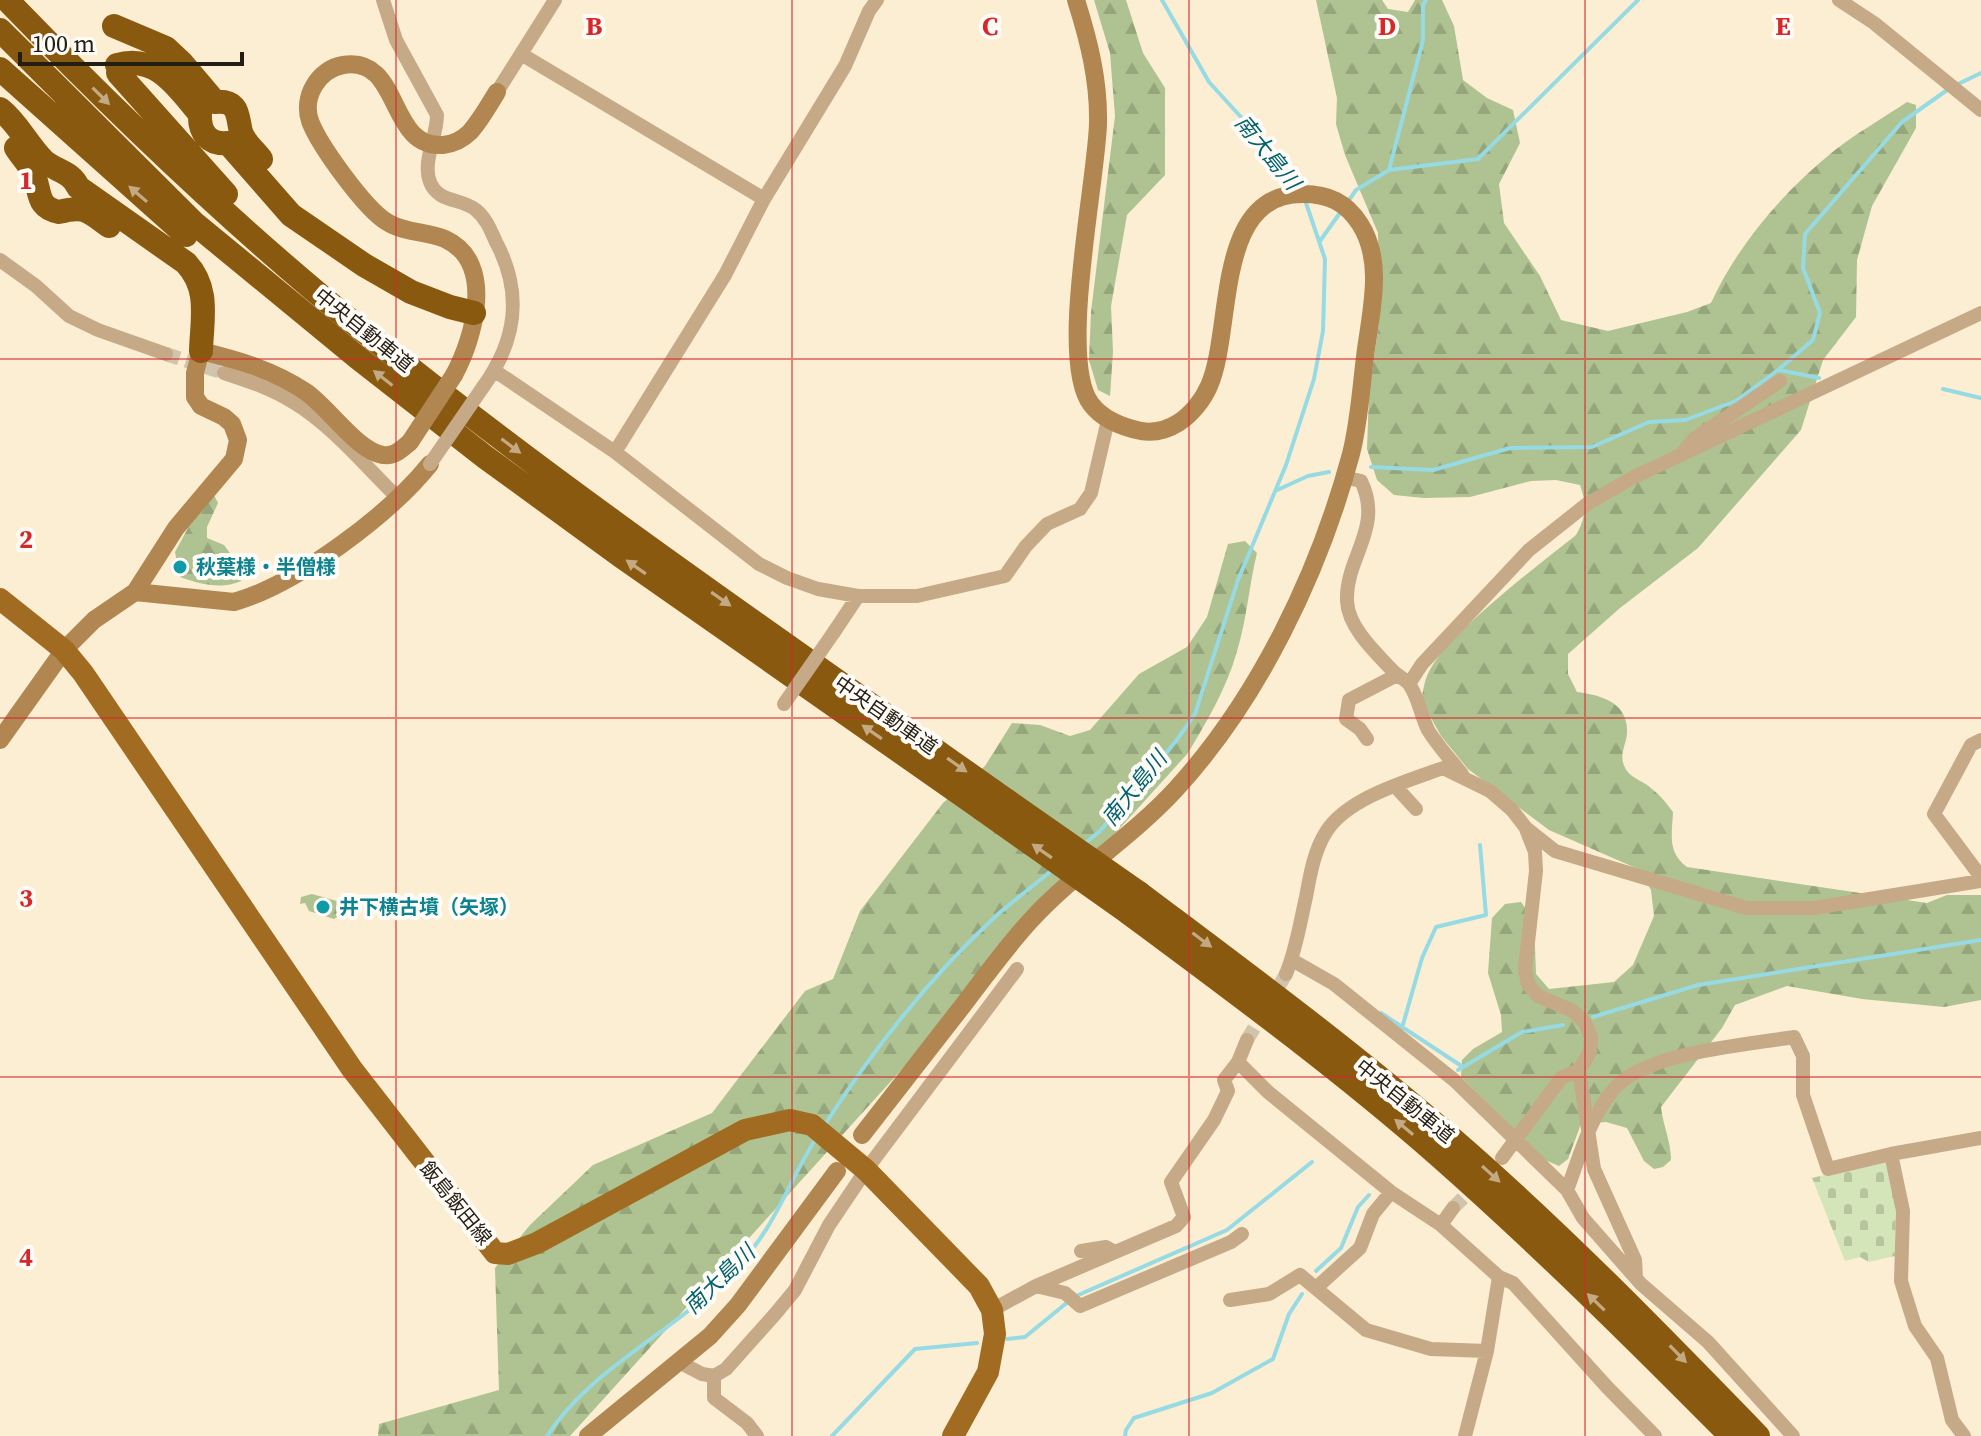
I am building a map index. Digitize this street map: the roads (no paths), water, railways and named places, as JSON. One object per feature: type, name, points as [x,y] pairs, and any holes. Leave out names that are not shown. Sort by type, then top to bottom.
[{"type":"highway","name":"中央自動車道","points":[[7,0],[142,137],[360,328],[501,439],[988,800],[1287,1005],[1449,1136],[1646,1320],[1758,1436]]},
{"type":"highway","points":[[114,26],[166,48],[215,102],[225,102],[233,107],[240,115],[241,132],[249,145],[302,207],[322,236]]},
{"type":"highway","name":"中央自動車道","points":[[0,30],[194,223],[485,457],[621,556],[988,800]]},
{"type":"highway","points":[[360,328],[267,238],[118,69],[128,62],[164,72],[200,114],[199,124],[208,139],[217,144],[228,143],[291,215],[364,265],[411,292],[474,313]]},
{"type":"highway","points":[[0,69],[196,243],[321,337],[357,357]]},
{"type":"highway","points":[[0,109],[45,162],[69,174],[78,187],[186,263],[195,273],[202,287],[201,351]]},
{"type":"highway","points":[[0,127],[31,169],[40,202],[46,208],[59,212],[71,207],[84,210],[183,280],[190,293],[201,351]]},
{"type":"highway","name":"中央自動車道","points":[[1134,903],[1436,1154],[1532,1240],[1731,1436]]},
{"type":"main road","name":"飯島飯田線","points":[[0,599],[64,650],[127,735],[352,1069],[495,1253],[508,1254],[537,1243],[745,1130],[790,1120],[812,1125],[866,1170],[979,1286],[992,1310]]},
{"type":"main road","points":[[953,1436],[988,1372],[995,1334],[992,1310]]},
{"type":"street","points":[[135,592],[234,602],[247,599],[293,575],[360,531],[399,499],[430,464],[495,371],[512,321],[513,282],[504,257],[482,216],[475,209],[441,196],[434,190],[428,171],[437,115],[396,40],[383,0]]},
{"type":"street","points":[[0,740],[64,650],[94,620],[135,592],[170,536],[226,469],[237,449],[238,440],[232,424],[201,406],[195,397],[195,373],[201,351],[246,363],[289,381],[321,404],[373,452],[392,454],[410,442],[454,375],[469,342],[476,290],[474,275],[460,250],[449,240],[395,227],[366,205],[317,134],[308,108],[316,82],[337,66],[348,64],[367,68],[384,82],[417,138],[433,144],[456,142],[468,134],[555,0]]},
{"type":"street","points":[[615,452],[725,275],[764,199],[845,66],[877,0]]},
{"type":"street","points":[[862,1135],[1033,917],[1153,812],[1201,759],[1259,673],[1286,626],[1306,581],[1356,431],[1374,286],[1371,249],[1358,220],[1342,205],[1317,194],[1293,193],[1273,198],[1259,210],[1238,243],[1210,385],[1201,401],[1183,420],[1168,429],[1149,432],[1108,420],[1090,403],[1079,380],[1076,346],[1098,121],[1094,65],[1076,0]]},
{"type":"street","points":[[1839,0],[1874,23],[1981,110]]},
{"type":"street","points":[[521,54],[764,199]]},
{"type":"street","points":[[0,260],[36,286],[69,316],[98,330],[166,354]]},
{"type":"street","points":[[1367,739],[1360,729],[1346,719],[1349,700],[1403,679],[1422,664],[1529,550],[1587,504],[1632,478],[1981,313]]},
{"type":"street","points":[[495,371],[615,452],[759,564],[818,589],[858,596],[917,596],[1005,576],[1026,546],[1047,524],[1080,509],[1091,493],[1108,420]]},
{"type":"street","points":[[224,373],[253,382],[295,403],[399,499]]},
{"type":"street","points":[[1679,457],[1694,439],[1780,381]]},
{"type":"street","points":[[1343,477],[1361,481],[1369,504],[1362,547],[1349,583],[1347,601],[1351,620],[1403,679],[1429,731],[1464,778]]},
{"type":"street","points":[[784,704],[858,596]]},
{"type":"street","points":[[1286,974],[1292,960],[1311,872],[1328,829],[1388,784],[1443,768],[1490,791],[1512,810],[1526,828],[1555,851],[1746,908],[1814,908],[1981,879],[1934,814],[1971,745],[1981,740]]},
{"type":"street","points":[[1388,784],[1416,809]]},
{"type":"street","points":[[1502,1158],[1513,1139],[1561,1078],[1579,1070],[1590,1052],[1591,1037],[1585,1023],[1573,1011],[1538,996],[1528,984],[1525,969],[1536,871],[1535,852],[1526,828]]},
{"type":"street","points":[[1292,960],[1334,984],[1454,1080],[1567,1190],[1583,1218],[1636,1278],[1708,1342],[1793,1436]]},
{"type":"street","points":[[679,1362],[702,1374],[714,1376],[726,1369],[795,1290],[829,1225],[866,1170],[1017,969]]},
{"type":"street","points":[[1567,1190],[1589,1129],[1614,1087],[1643,1070],[1698,1050],[1794,1037],[1803,1056],[1803,1095],[1828,1169],[1981,1138]]},
{"type":"street","points":[[992,1310],[1036,1286],[1176,1226],[1184,1217],[1171,1182],[1214,1120],[1228,1091],[1224,1080],[1238,1062],[1247,1040]]},
{"type":"street","points":[[1238,1062],[1268,1092],[1391,1192],[1441,1225],[1499,1277],[1513,1283],[1655,1436]]},
{"type":"street","points":[[1579,1070],[1594,1169],[1635,1260],[1636,1278]]},
{"type":"street","points":[[1891,1154],[1903,1211],[1901,1281],[1915,1326],[1937,1358],[1952,1420],[1964,1436]]},
{"type":"street","points":[[588,1436],[710,1336],[738,1305],[837,1171]]},
{"type":"street","points":[[1316,1288],[1360,1248],[1373,1214],[1391,1192]]},
{"type":"street","points":[[1441,1225],[1453,1208]]},
{"type":"street","points":[[1036,1286],[1065,1293],[1080,1306],[1231,1242],[1242,1234]]},
{"type":"street","points":[[1081,1251],[1106,1247],[1115,1252]]},
{"type":"street","points":[[1230,1300],[1269,1294],[1300,1275],[1366,1330],[1431,1349],[1487,1351]]},
{"type":"street","points":[[1465,1436],[1487,1351],[1499,1277]]},
{"type":"street","points":[[714,1376],[714,1398],[747,1423],[757,1436]]},
{"type":"waterway","name":"南大島川","points":[[1162,0],[1209,82],[1281,161],[1299,189]]},
{"type":"waterway","points":[[1389,170],[1423,40],[1423,5],[1426,0]]},
{"type":"waterway","points":[[1347,203],[1356,190],[1389,170],[1478,159],[1638,0]]},
{"type":"waterway","points":[[1958,84],[1981,73]]},
{"type":"waterway","points":[[1371,467],[1433,470],[1510,448],[1592,447],[1649,422],[1685,420],[1736,401],[1813,340],[1820,313],[1803,268],[1805,234],[1902,122],[1950,88]]},
{"type":"waterway","name":"南大島川","points":[[1083,845],[1100,831],[1195,714],[1238,580],[1286,465],[1314,379],[1323,331],[1325,259],[1305,200]]},
{"type":"waterway","points":[[1320,241],[1342,210]]},
{"type":"waterway","points":[[1779,370],[1819,378]]},
{"type":"waterway","points":[[1943,389],[1981,398]]},
{"type":"waterway","points":[[1275,491],[1308,476],[1329,472]]},
{"type":"waterway","points":[[1402,1028],[1422,958],[1436,927],[1486,915],[1480,845]]},
{"type":"waterway","name":"南大島川","points":[[824,1126],[882,1043],[948,964],[995,917],[1051,871]]},
{"type":"waterway","points":[[1593,1017],[1698,985],[1981,940]]},
{"type":"waterway","points":[[1381,1013],[1463,1067]]},
{"type":"waterway","points":[[1458,1070],[1522,1032],[1563,1025]]},
{"type":"waterway","name":"南大島川","points":[[547,1436],[594,1383],[695,1306],[751,1251],[815,1140]]},
{"type":"waterway","points":[[1076,1296],[1227,1230],[1312,1162]]},
{"type":"waterway","points":[[1316,1271],[1341,1248],[1358,1207],[1369,1195]]},
{"type":"waterway","points":[[1125,1436],[1134,1418],[1212,1393],[1273,1359],[1289,1314],[1302,1294]]},
{"type":"waterway","points":[[1007,1339],[1025,1337],[1069,1301]]},
{"type":"waterway","points":[[832,1436],[915,1349],[977,1343]]},
{"type":"tunnel","points":[[166,354],[224,373]]},
{"type":"tunnel","points":[[1247,1040],[1286,974]]},
{"type":"tunnel","points":[[1453,1208],[1478,1183]]},
{"type":"place","name":"秋葉様・半僧様","points":[[180,567]]},
{"type":"place","name":"井下横古墳（矢塚）","points":[[323,907]]}]
